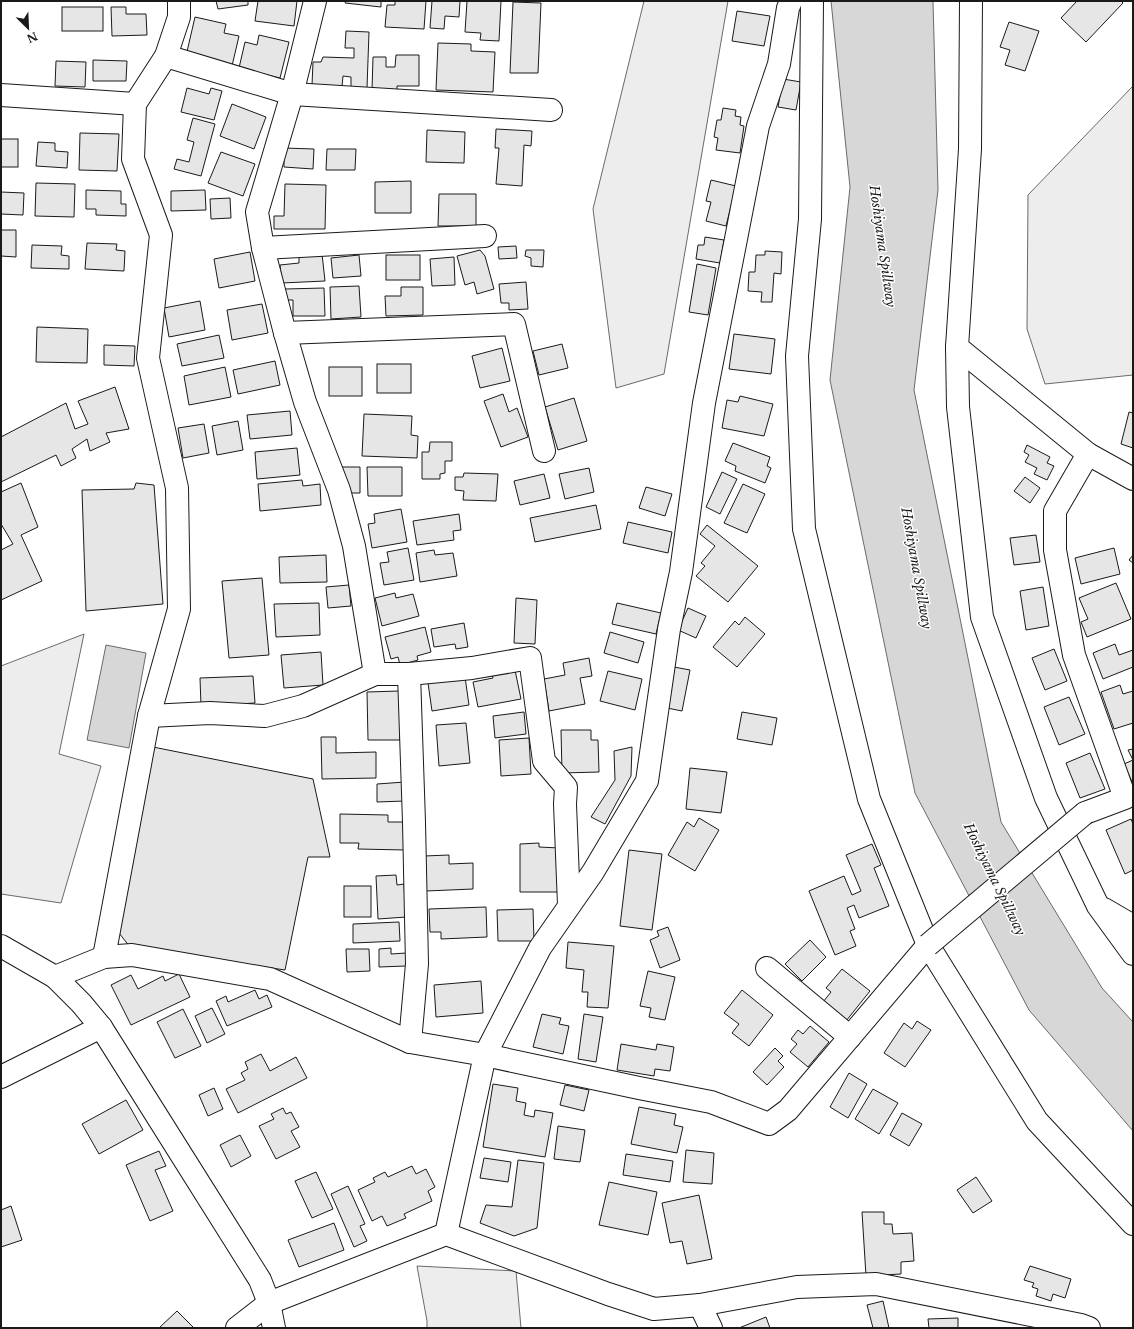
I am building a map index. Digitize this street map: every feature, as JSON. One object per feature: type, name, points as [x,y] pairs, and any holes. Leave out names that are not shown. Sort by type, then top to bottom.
[{"type":"street","points":[[104,957],[149,716],[179,609],[177,488],[148,358],[161,234],[132,159],[135,104],[166,56],[179,17],[179,1]]},
{"type":"street","points":[[315,1],[292,94],[257,212],[263,248],[305,402],[339,490],[354,546],[375,674]]},
{"type":"street","points":[[446,1234],[485,1055],[540,948],[593,872],[647,781],[669,630],[681,572],[704,403],[758,126],[779,64],[788,8],[791,1]]},
{"type":"street","points":[[812,1],[810,219],[797,356],[804,529],[869,800],[928,945],[1037,1121],[1133,1224]]},
{"type":"street","points":[[971,1],[970,149],[957,347],[958,407],[982,617],[1046,798],[1098,906],[1133,954]]},
{"type":"street","points":[[166,56],[292,94],[551,110]]},
{"type":"street","points":[[1,95],[135,104]]},
{"type":"street","points":[[263,248],[485,236]]},
{"type":"street","points":[[285,333],[514,324],[544,451]]},
{"type":"street","points":[[957,347],[1088,454],[1133,479]]},
{"type":"street","points":[[55,977],[104,957],[132,955],[270,980],[410,1042],[485,1055],[711,1102],[769,1124],[788,1110],[928,945],[1085,813],[1125,798],[1074,655],[1055,550],[1055,511],[1088,454]]},
{"type":"street","points":[[149,716],[210,713],[265,716],[303,706],[375,674],[409,674],[472,668],[530,658],[544,761],[566,787],[565,804],[569,905]]},
{"type":"street","points":[[409,674],[417,964],[410,1042]]},
{"type":"street","points":[[1098,906],[1133,926]]},
{"type":"street","points":[[1,946],[55,977],[81,1003],[101,1027],[260,1280],[269,1304],[274,1328]]},
{"type":"street","points":[[767,968],[850,1037]]},
{"type":"street","points":[[1,1077],[101,1027]]},
{"type":"street","points":[[238,1328],[269,1304],[446,1234],[608,1294],[654,1309],[700,1305],[798,1287],[876,1284],[1083,1327]]},
{"type":"street","points":[[700,1305],[711,1328]]},
{"type":"shaded area","points":[[644,1],[728,1],[664,374],[616,388],[593,209]]},
{"type":"shaded area","points":[[1133,86],[1133,375],[1045,384],[1027,329],[1028,195]]},
{"type":"shaded area","points":[[84,634],[59,754],[101,766],[61,903],[1,894],[1,666]]},
{"type":"shaded area","points":[[417,1266],[516,1271],[521,1328],[427,1328]]},
{"type":"water","name":"Hoshiyama Spillway","points":[[831,1],[933,1],[938,190],[914,390],[1001,822],[1102,988],[1133,1022],[1133,1131],[1029,1010],[915,793],[830,380],[850,187]]},
{"type":"water","points":[[106,645],[146,653],[129,748],[87,740]]},
{"type":"building","points":[[216,1],[248,1],[248,5],[218,9]]},
{"type":"building","points":[[258,1],[297,1],[294,26],[255,21]]},
{"type":"building","points":[[346,1],[381,1],[381,7],[345,3]]},
{"type":"building","points":[[395,1],[426,1],[424,29],[385,27],[387,5],[395,5]]},
{"type":"building","points":[[432,1],[460,1],[459,17],[445,16],[444,29],[430,28]]},
{"type":"building","points":[[467,1],[501,1],[499,41],[480,40],[481,33],[465,32]]},
{"type":"building","points":[[1077,1],[1121,1],[1123,3],[1086,42],[1061,18]]},
{"type":"building","points":[[513,2],[541,3],[538,73],[510,73]]},
{"type":"building","points":[[62,7],[103,7],[103,31],[62,31]]},
{"type":"building","points":[[111,7],[126,7],[126,14],[146,14],[147,35],[112,36]]},
{"type":"building","points":[[737,11],[770,16],[764,46],[732,41]]},
{"type":"building","points":[[195,17],[226,24],[224,33],[239,36],[232,66],[186,56]]},
{"type":"building","points":[[1009,22],[1039,31],[1025,71],[1005,65],[1010,50],[1000,47]]},
{"type":"building","points":[[346,31],[369,32],[367,88],[351,87],[351,77],[343,76],[342,86],[312,85],[313,62],[321,62],[323,57],[354,58],[354,48],[345,48]]},
{"type":"building","points":[[259,35],[289,42],[280,78],[239,68],[245,42],[257,45]]},
{"type":"building","points":[[438,43],[471,44],[471,51],[495,52],[493,92],[436,90]]},
{"type":"building","points":[[396,55],[419,55],[419,86],[397,86],[397,91],[372,90],[373,57],[386,57],[386,67],[395,67]]},
{"type":"building","points":[[93,60],[127,61],[126,81],[93,81]]},
{"type":"building","points":[[56,61],[86,62],[85,87],[55,86]]},
{"type":"building","points":[[783,79],[801,82],[796,110],[778,107]]},
{"type":"building","points":[[187,88],[209,94],[211,88],[222,91],[214,120],[181,112]]},
{"type":"building","points":[[232,104],[266,117],[254,149],[220,136]]},
{"type":"building","points":[[723,108],[736,110],[735,116],[741,117],[740,125],[744,126],[740,153],[716,150],[718,138],[714,137],[717,120],[721,120]]},
{"type":"building","points":[[193,118],[215,124],[201,176],[174,169],[177,159],[189,162],[194,142],[187,140]]},
{"type":"building","points":[[496,129],[532,131],[531,146],[524,145],[522,186],[496,184],[499,148],[495,148]]},
{"type":"building","points":[[427,130],[465,132],[464,163],[426,162]]},
{"type":"building","points":[[80,133],[119,134],[117,171],[79,170]]},
{"type":"building","points":[[1,139],[18,139],[18,167],[1,167]]},
{"type":"building","points":[[38,142],[55,143],[55,151],[68,152],[67,168],[36,166]]},
{"type":"building","points":[[284,148],[314,149],[313,169],[284,167]]},
{"type":"building","points":[[327,149],[356,149],[355,170],[326,170]]},
{"type":"building","points":[[221,152],[255,164],[243,196],[208,183]]},
{"type":"building","points":[[711,180],[736,186],[726,226],[706,221],[711,202],[706,201]]},
{"type":"building","points":[[411,181],[411,213],[375,213],[375,182]]},
{"type":"building","points":[[36,183],[75,184],[74,217],[35,216]]},
{"type":"building","points":[[285,184],[326,185],[325,229],[274,229],[274,216],[284,216]]},
{"type":"building","points":[[86,190],[121,191],[121,204],[126,204],[126,216],[96,215],[96,209],[86,209]]},
{"type":"building","points":[[205,190],[206,210],[171,211],[171,191]]},
{"type":"building","points":[[1,192],[24,193],[23,215],[1,214]]},
{"type":"building","points":[[439,194],[476,194],[476,226],[438,226]]},
{"type":"building","points":[[230,198],[231,218],[211,219],[210,199]]},
{"type":"building","points":[[1,230],[16,230],[16,257],[1,256]]},
{"type":"building","points":[[705,237],[724,240],[720,263],[696,259],[698,245],[704,245]]},
{"type":"building","points":[[87,243],[117,244],[116,250],[125,251],[124,271],[85,269]]},
{"type":"building","points":[[32,245],[62,246],[61,255],[69,256],[69,269],[31,268]]},
{"type":"building","points":[[516,246],[517,258],[499,259],[498,247]]},
{"type":"building","points":[[480,250],[485,256],[494,289],[477,294],[474,282],[465,285],[457,256]]},
{"type":"building","points":[[526,250],[544,250],[543,267],[531,266],[531,258],[525,256]]},
{"type":"building","points":[[765,251],[782,252],[781,274],[774,273],[772,302],[761,302],[762,292],[748,291],[749,272],[755,272],[756,255],[765,255]]},
{"type":"building","points":[[250,252],[255,281],[219,288],[214,259]]},
{"type":"building","points":[[322,254],[325,281],[282,283],[280,265],[299,263],[299,257]]},
{"type":"building","points":[[359,255],[361,276],[333,278],[331,258]]},
{"type":"building","points":[[386,255],[420,255],[420,280],[386,280]]},
{"type":"building","points":[[454,257],[455,285],[432,286],[430,259]]},
{"type":"building","points":[[697,264],[716,268],[708,315],[689,312]]},
{"type":"building","points":[[526,282],[528,309],[509,310],[509,303],[501,303],[499,284]]},
{"type":"building","points":[[359,286],[361,317],[331,319],[330,287]]},
{"type":"building","points":[[401,287],[423,287],[423,315],[386,316],[385,296],[401,296]]},
{"type":"building","points":[[324,288],[325,316],[293,316],[293,300],[285,300],[285,289]]},
{"type":"building","points":[[200,301],[205,330],[169,337],[164,308]]},
{"type":"building","points":[[262,304],[268,333],[232,340],[227,310]]},
{"type":"building","points":[[37,327],[88,329],[87,363],[36,362]]},
{"type":"building","points":[[734,334],[775,339],[771,374],[729,369]]},
{"type":"building","points":[[219,335],[224,358],[182,366],[177,344]]},
{"type":"building","points":[[562,344],[568,368],[539,375],[533,351]]},
{"type":"building","points":[[104,345],[135,346],[134,366],[104,365]]},
{"type":"building","points":[[502,348],[510,381],[480,388],[472,356]]},
{"type":"building","points":[[275,361],[280,385],[238,394],[233,370]]},
{"type":"building","points":[[377,364],[411,364],[411,393],[377,393]]},
{"type":"building","points":[[225,367],[231,397],[189,405],[184,376]]},
{"type":"building","points":[[329,367],[362,367],[362,396],[329,396]]},
{"type":"building","points":[[115,387],[129,429],[106,433],[110,442],[90,451],[87,439],[72,449],[76,458],[61,466],[56,455],[1,482],[1,437],[66,403],[75,429],[88,424],[78,401]]},
{"type":"building","points":[[503,394],[509,412],[517,408],[528,437],[501,447],[484,401]]},
{"type":"building","points":[[740,396],[773,404],[764,436],[722,428],[727,400],[738,402]]},
{"type":"building","points":[[574,398],[587,441],[558,450],[545,407]]},
{"type":"building","points":[[290,411],[292,435],[250,439],[247,415]]},
{"type":"building","points":[[1129,412],[1133,413],[1133,448],[1121,444]]},
{"type":"building","points":[[364,414],[412,416],[411,435],[418,436],[417,458],[362,456]]},
{"type":"building","points":[[238,421],[243,450],[217,455],[212,426]]},
{"type":"building","points":[[204,424],[209,453],[183,458],[178,428]]},
{"type":"building","points":[[430,442],[452,442],[452,461],[445,461],[445,473],[440,474],[440,479],[422,479],[422,452],[429,452]]},
{"type":"building","points":[[733,443],[770,457],[767,466],[771,468],[765,483],[735,471],[736,466],[725,461]]},
{"type":"building","points":[[1027,445],[1050,457],[1047,463],[1054,466],[1047,480],[1034,474],[1037,468],[1025,462],[1029,455],[1024,452]]},
{"type":"building","points":[[297,448],[300,475],[257,479],[255,452]]},
{"type":"building","points":[[340,467],[360,467],[360,493],[349,493]]},
{"type":"building","points":[[367,467],[402,467],[402,496],[368,496]]},
{"type":"building","points":[[589,468],[594,492],[565,499],[559,474]]},
{"type":"building","points":[[722,472],[737,479],[720,514],[706,507]]},
{"type":"building","points":[[464,473],[498,474],[496,501],[463,500],[464,491],[455,490],[455,477],[463,477]]},
{"type":"building","points":[[544,474],[550,498],[520,505],[514,481]]},
{"type":"building","points":[[1025,477],[1040,488],[1030,503],[1014,491]]},
{"type":"building","points":[[302,480],[303,486],[320,484],[321,505],[260,511],[258,484]]},
{"type":"building","points":[[21,483],[38,527],[21,535],[42,581],[1,600],[1,550],[13,544],[1,524],[1,492]]},
{"type":"building","points":[[136,483],[154,485],[163,604],[86,611],[82,490],[134,489]]},
{"type":"building","points":[[743,484],[765,494],[747,533],[724,523]]},
{"type":"building","points":[[646,487],[672,494],[665,516],[639,508]]},
{"type":"building","points":[[596,505],[601,529],[535,542],[530,518]]},
{"type":"building","points":[[401,509],[407,542],[372,548],[368,524],[375,523],[374,514]]},
{"type":"building","points":[[459,514],[461,530],[453,531],[454,540],[417,545],[413,521]]},
{"type":"building","points":[[628,522],[672,532],[668,553],[623,543]]},
{"type":"building","points":[[707,525],[758,566],[728,602],[696,576],[705,566],[701,563],[715,546],[700,534]]},
{"type":"building","points":[[1036,535],[1040,562],[1014,565],[1010,538]]},
{"type":"building","points":[[408,548],[414,580],[384,585],[380,563],[389,562],[387,552]]},
{"type":"building","points":[[1114,548],[1120,574],[1081,584],[1075,558]]},
{"type":"building","points":[[434,550],[435,555],[453,553],[457,576],[420,582],[416,553]]},
{"type":"building","points":[[326,555],[327,582],[280,583],[279,557]]},
{"type":"building","points":[[1133,555],[1133,563],[1129,560]]},
{"type":"building","points":[[262,578],[269,655],[229,658],[222,581]]},
{"type":"building","points":[[1116,583],[1131,619],[1087,637],[1081,622],[1088,619],[1079,598]]},
{"type":"building","points":[[349,585],[351,606],[328,608],[326,587]]},
{"type":"building","points":[[1043,587],[1049,626],[1026,630],[1020,591]]},
{"type":"building","points":[[395,593],[396,598],[413,594],[419,616],[382,626],[375,598]]},
{"type":"building","points":[[516,598],[537,600],[535,644],[514,643]]},
{"type":"building","points":[[319,603],[320,635],[276,637],[274,604]]},
{"type":"building","points":[[617,603],[661,613],[656,634],[612,624]]},
{"type":"building","points":[[688,608],[706,616],[696,638],[678,630]]},
{"type":"building","points":[[745,617],[765,634],[737,667],[713,647],[735,621],[739,625]]},
{"type":"building","points":[[464,623],[468,647],[456,649],[455,644],[434,647],[431,629]]},
{"type":"building","points":[[425,627],[431,652],[417,656],[418,660],[400,665],[398,657],[391,659],[385,637]]},
{"type":"building","points":[[610,632],[644,642],[638,663],[604,653]]},
{"type":"building","points":[[1115,644],[1119,655],[1133,650],[1133,667],[1103,679],[1093,653]]},
{"type":"building","points":[[1054,649],[1067,681],[1045,690],[1032,658]]},
{"type":"building","points":[[321,652],[323,685],[284,688],[281,655]]},
{"type":"building","points":[[589,658],[592,676],[580,678],[585,704],[549,711],[544,679],[565,675],[563,663]]},
{"type":"building","points":[[674,667],[690,670],[682,711],[667,708]]},
{"type":"building","points":[[515,670],[521,699],[478,707],[473,682],[493,678],[492,674]]},
{"type":"building","points":[[608,671],[642,679],[635,710],[600,701]]},
{"type":"building","points":[[253,676],[255,703],[201,706],[200,678]]},
{"type":"building","points":[[465,677],[469,705],[432,711],[428,683]]},
{"type":"building","points":[[1120,685],[1123,694],[1133,691],[1133,723],[1114,729],[1101,692]]},
{"type":"building","points":[[399,691],[400,740],[368,740],[367,692]]},
{"type":"building","points":[[1069,697],[1085,734],[1059,745],[1044,707]]},
{"type":"building","points":[[524,712],[526,734],[495,738],[493,716]]},
{"type":"building","points":[[742,712],[777,718],[772,745],[737,739]]},
{"type":"building","points":[[466,723],[470,763],[439,766],[436,725]]},
{"type":"building","points":[[561,730],[591,730],[591,740],[598,740],[599,772],[562,773]]},
{"type":"building","points":[[321,737],[336,737],[336,753],[376,752],[376,778],[322,779]]},
{"type":"building","points":[[529,738],[531,774],[501,776],[499,740]]},
{"type":"building","points":[[153,747],[313,779],[330,857],[308,857],[285,970],[130,947],[119,933]]},
{"type":"building","points":[[632,747],[631,776],[605,824],[591,817],[615,780],[614,751]]},
{"type":"building","points":[[1133,749],[1133,760],[1128,750]]},
{"type":"building","points":[[1090,753],[1105,789],[1080,798],[1066,763]]},
{"type":"building","points":[[1133,760],[1133,784],[1124,764]]},
{"type":"building","points":[[690,768],[727,772],[721,813],[686,809]]},
{"type":"building","points":[[405,782],[405,801],[377,802],[377,784]]},
{"type":"building","points":[[340,814],[388,815],[388,822],[406,822],[405,850],[358,849],[359,843],[340,843]]},
{"type":"building","points":[[699,818],[719,830],[695,871],[668,855],[687,822],[694,827]]},
{"type":"building","points":[[1131,819],[1133,824],[1133,870],[1125,874],[1106,830]]},
{"type":"building","points":[[539,843],[539,847],[560,848],[560,892],[520,892],[520,844]]},
{"type":"building","points":[[872,844],[881,865],[874,868],[889,906],[859,918],[854,905],[847,908],[855,929],[850,931],[856,946],[835,955],[809,891],[844,876],[852,895],[861,891],[846,855]]},
{"type":"building","points":[[629,850],[662,854],[652,930],[620,926]]},
{"type":"building","points":[[449,855],[449,864],[473,863],[473,889],[426,891],[424,856]]},
{"type":"building","points":[[396,875],[397,885],[404,884],[406,917],[378,919],[376,876]]},
{"type":"building","points":[[344,886],[371,886],[371,917],[344,917]]},
{"type":"building","points":[[486,907],[487,937],[441,939],[441,932],[430,932],[429,909]]},
{"type":"building","points":[[533,909],[534,941],[498,941],[497,910]]},
{"type":"building","points":[[399,922],[400,941],[353,943],[353,924]]},
{"type":"building","points":[[668,927],[680,960],[660,968],[650,940],[659,936],[657,931]]},
{"type":"building","points":[[810,940],[826,957],[802,981],[785,964]]},
{"type":"building","points":[[568,942],[614,946],[608,1008],[587,1007],[588,992],[582,992],[584,970],[566,968]]},
{"type":"building","points":[[391,948],[391,954],[406,953],[406,966],[379,967],[379,949]]},
{"type":"building","points":[[346,949],[369,949],[370,971],[347,972]]},
{"type":"building","points":[[842,969],[870,991],[846,1021],[823,1002],[831,992],[826,988]]},
{"type":"building","points":[[648,971],[675,977],[665,1020],[649,1017],[651,1008],[640,1006]]},
{"type":"building","points":[[179,974],[190,997],[131,1025],[111,985],[131,975],[138,989],[163,976],[165,981]]},
{"type":"building","points":[[481,981],[483,1013],[436,1017],[434,985]]},
{"type":"building","points":[[255,990],[259,999],[267,995],[272,1007],[227,1026],[216,1001],[226,996],[228,1002]]},
{"type":"building","points":[[742,990],[773,1015],[749,1046],[732,1033],[739,1024],[724,1013]]},
{"type":"building","points":[[212,1008],[225,1034],[207,1043],[195,1016]]},
{"type":"building","points":[[183,1009],[201,1046],[175,1058],[157,1022]]},
{"type":"building","points":[[542,1014],[561,1018],[559,1024],[569,1026],[563,1054],[533,1047]]},
{"type":"building","points":[[584,1014],[603,1017],[596,1062],[578,1059]]},
{"type":"building","points":[[917,1021],[931,1030],[905,1067],[884,1053],[904,1023],[912,1029]]},
{"type":"building","points":[[810,1026],[829,1042],[808,1067],[790,1052],[797,1044],[791,1039],[798,1030],[803,1034]]},
{"type":"building","points":[[621,1044],[656,1050],[657,1044],[674,1047],[670,1071],[655,1069],[654,1076],[617,1070]]},
{"type":"building","points":[[775,1048],[783,1056],[778,1061],[784,1067],[767,1085],[753,1072]]},
{"type":"building","points":[[261,1054],[270,1071],[296,1057],[307,1078],[238,1113],[226,1089],[245,1080],[241,1073],[248,1069],[245,1062]]},
{"type":"building","points":[[849,1073],[867,1084],[848,1118],[830,1107]]},
{"type":"building","points":[[493,1084],[518,1088],[516,1101],[526,1103],[524,1115],[534,1117],[535,1110],[553,1113],[545,1157],[483,1147]]},
{"type":"building","points":[[565,1085],[589,1090],[584,1111],[560,1105]]},
{"type":"building","points":[[214,1088],[223,1109],[208,1116],[199,1095]]},
{"type":"building","points":[[873,1089],[898,1103],[879,1134],[855,1119]]},
{"type":"building","points":[[126,1100],[143,1130],[99,1154],[82,1124]]},
{"type":"building","points":[[639,1107],[676,1114],[674,1125],[683,1127],[677,1153],[631,1144]]},
{"type":"building","points":[[283,1108],[286,1114],[291,1112],[299,1127],[291,1131],[300,1147],[276,1159],[259,1126],[274,1119],[271,1114]]},
{"type":"building","points":[[902,1113],[922,1124],[909,1146],[890,1135]]},
{"type":"building","points":[[558,1126],[585,1130],[580,1162],[554,1159]]},
{"type":"building","points":[[240,1135],[251,1156],[231,1167],[220,1145]]},
{"type":"building","points":[[686,1150],[714,1153],[712,1184],[683,1182]]},
{"type":"building","points":[[159,1151],[166,1166],[155,1170],[173,1211],[150,1221],[126,1165]]},
{"type":"building","points":[[626,1154],[673,1161],[670,1182],[623,1175]]},
{"type":"building","points":[[484,1158],[511,1162],[508,1182],[480,1178]]},
{"type":"building","points":[[518,1160],[544,1163],[537,1228],[514,1236],[480,1223],[486,1205],[512,1207]]},
{"type":"building","points":[[412,1166],[416,1174],[426,1169],[435,1187],[428,1191],[432,1201],[404,1214],[406,1218],[387,1226],[382,1216],[372,1221],[358,1190],[375,1182],[373,1178],[385,1172],[388,1177]]},
{"type":"building","points":[[316,1172],[333,1209],[312,1218],[295,1181]]},
{"type":"building","points":[[976,1177],[992,1201],[973,1213],[957,1190]]},
{"type":"building","points":[[609,1182],[657,1192],[648,1235],[599,1225]]},
{"type":"building","points":[[348,1186],[365,1224],[360,1226],[367,1241],[354,1247],[331,1194]]},
{"type":"building","points":[[699,1195],[712,1259],[687,1264],[682,1241],[670,1243],[662,1203]]},
{"type":"building","points":[[11,1206],[22,1240],[1,1247],[1,1210]]},
{"type":"building","points":[[862,1212],[884,1212],[884,1224],[892,1224],[893,1234],[912,1233],[914,1261],[901,1262],[901,1274],[866,1276]]},
{"type":"building","points":[[334,1223],[344,1250],[299,1267],[288,1240]]},
{"type":"building","points":[[1030,1266],[1071,1279],[1065,1298],[1053,1294],[1051,1301],[1036,1296],[1038,1289],[1032,1287],[1034,1283],[1024,1280]]},
{"type":"building","points":[[883,1301],[889,1328],[873,1328],[867,1305]]},
{"type":"building","points":[[177,1311],[194,1328],[159,1328]]},
{"type":"building","points":[[766,1317],[770,1328],[739,1328]]},
{"type":"building","points":[[958,1318],[958,1328],[929,1328],[928,1319]]}]
